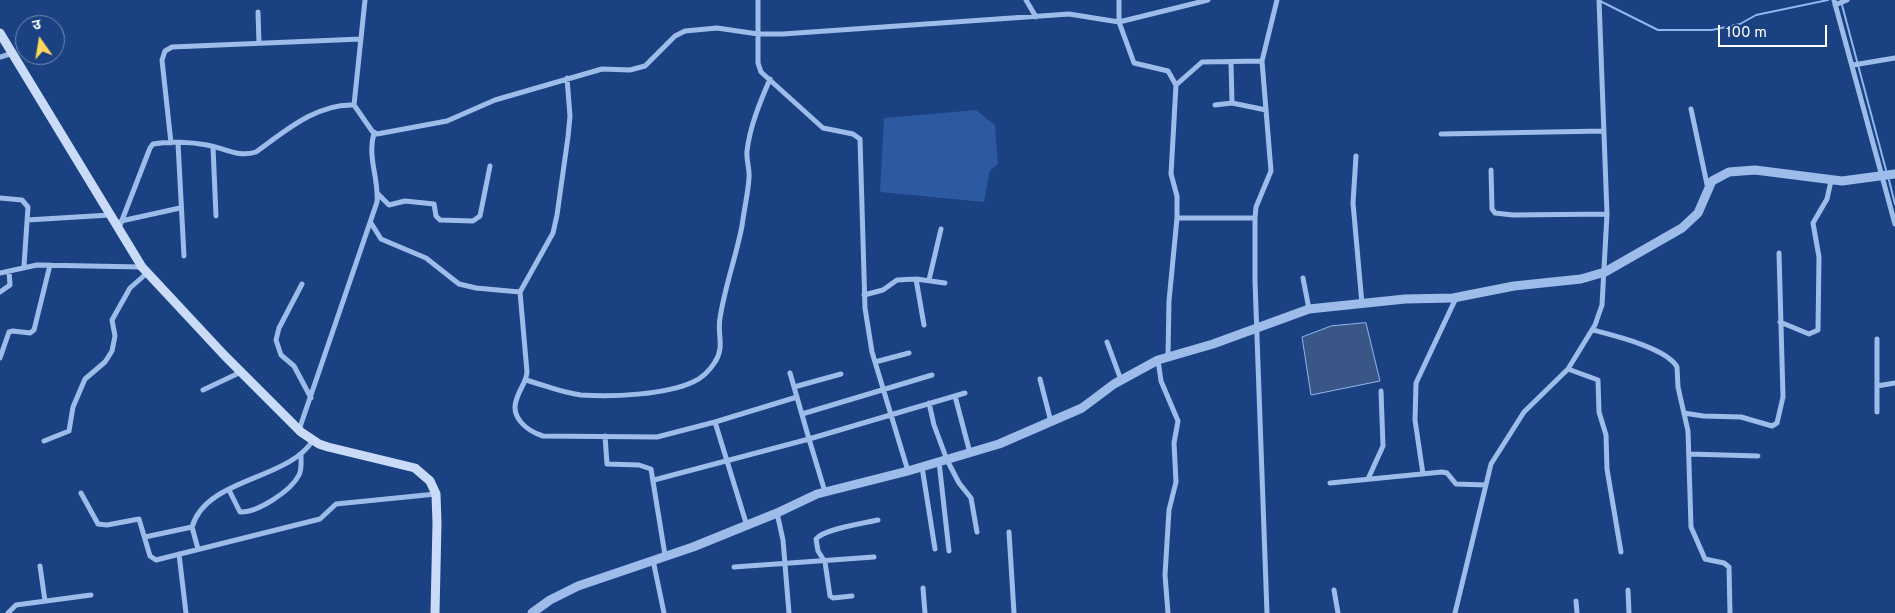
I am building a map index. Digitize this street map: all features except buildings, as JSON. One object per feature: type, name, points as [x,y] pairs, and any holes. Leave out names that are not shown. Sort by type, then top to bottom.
[{"type":"main road","points":[[0,33],[111,215],[120,225],[144,270],[241,372],[299,430],[313,440],[328,447],[415,468],[430,481],[436,494],[435,613]]},
{"type":"street","points":[[299,430],[371,222],[378,194],[371,156],[374,134],[354,105],[365,0]]},
{"type":"street","points":[[758,0],[759,68],[823,128],[852,134],[860,139],[864,295],[875,362],[882,391],[908,471]]},
{"type":"street","points":[[1026,0],[1036,18]]},
{"type":"street","points":[[1119,0],[1119,22],[1134,63],[1168,71],[1176,85],[1171,174],[1177,196],[1177,218],[1170,283],[1168,356]]},
{"type":"street","points":[[374,134],[446,121],[495,100],[602,69],[630,70],[645,66],[675,36],[692,29],[717,28],[758,34],[1036,18],[1069,14],[1119,22],[1208,0]]},
{"type":"street","points":[[1267,613],[1254,218],[1256,208],[1271,171],[1262,61],[1277,0]]},
{"type":"street","points":[[1847,0],[1835,2],[1895,224]]},
{"type":"street","points":[[1455,613],[1491,464],[1524,412],[1568,370],[1593,330],[1602,305],[1607,214],[1599,1]]},
{"type":"street","points":[[258,12],[259,43]]},
{"type":"street","points":[[184,256],[175,143],[162,60],[164,52],[172,47],[361,39]]},
{"type":"street","points":[[0,56],[13,52]]},
{"type":"street","points":[[1853,66],[1895,58]]},
{"type":"street","points":[[1176,85],[1202,62],[1262,61]]},
{"type":"street","points":[[1231,62],[1232,103]]},
{"type":"street","points":[[567,78],[569,130],[557,215],[552,233],[520,292],[526,380],[516,398],[515,405],[516,413],[523,426],[531,432],[543,436],[657,437],[715,422],[797,397]]},
{"type":"street","points":[[526,380],[563,392],[580,395],[643,393],[693,382],[706,373],[716,362],[722,342],[720,319],[729,272],[737,250],[748,186],[749,169],[746,154],[749,136],[770,79]]},
{"type":"street","points":[[1215,105],[1232,103],[1266,110]]},
{"type":"street","points":[[120,225],[150,148],[158,143],[213,147],[232,153],[248,154],[256,152],[312,115],[339,106],[354,105]]},
{"type":"street","points":[[1691,109],[1708,189]]},
{"type":"street","points":[[1441,134],[1604,131]]},
{"type":"street","points":[[213,147],[216,216]]},
{"type":"street","points":[[1356,156],[1353,203],[1357,270],[1362,304]]},
{"type":"street","points":[[378,194],[389,205],[405,201],[434,204],[436,216],[440,220],[473,221],[480,216],[490,166]]},
{"type":"street","points":[[1491,170],[1492,209],[1495,213],[1513,215],[1607,214]]},
{"type":"street","points":[[532,613],[562,592],[747,526],[825,492],[908,471],[999,444],[1082,408],[1121,380],[1158,360],[1213,344],[1309,309],[1456,297],[1514,286],[1581,278],[1605,272],[1682,228],[1698,213],[1712,181],[1720,175],[1754,170],[1831,181],[1895,174]]},
{"type":"street","points":[[1780,322],[1810,334],[1818,330],[1819,257],[1813,224],[1827,199],[1831,181]]},
{"type":"street","points":[[0,198],[22,200],[28,207],[24,266]]},
{"type":"street","points":[[120,225],[180,208]]},
{"type":"street","points":[[27,220],[111,215]]},
{"type":"street","points":[[1177,218],[1254,218]]},
{"type":"street","points":[[371,222],[381,238],[426,258],[459,284],[476,288],[520,292]]},
{"type":"street","points":[[929,280],[941,229]]},
{"type":"street","points":[[1684,413],[1703,416],[1740,416],[1772,426],[1777,423],[1783,397],[1780,252]]},
{"type":"street","points":[[0,358],[9,332],[13,330],[30,333],[34,330],[50,265]]},
{"type":"street","points":[[0,273],[24,266],[50,265],[144,270]]},
{"type":"street","points":[[44,441],[69,431],[73,407],[84,379],[105,362],[112,351],[115,336],[112,320],[130,288],[144,270]]},
{"type":"street","points":[[0,292],[10,285],[9,271]]},
{"type":"street","points":[[1303,278],[1309,309]]},
{"type":"street","points":[[864,295],[883,290],[897,280],[916,279],[945,283]]},
{"type":"street","points":[[916,279],[924,324]]},
{"type":"street","points":[[302,284],[279,328],[276,340],[281,355],[294,366],[311,398]]},
{"type":"street","points":[[1423,474],[1415,420],[1416,383],[1456,297]]},
{"type":"street","points":[[1593,330],[1632,341],[1674,362],[1684,413],[1689,454],[1691,528],[1705,559],[1724,563],[1729,567],[1730,613]]},
{"type":"street","points":[[1877,339],[1877,412]]},
{"type":"street","points":[[1107,342],[1121,380]]},
{"type":"street","points":[[875,362],[909,353]]},
{"type":"street","points":[[1158,360],[1165,393],[1178,421],[1174,443],[1176,482],[1169,510],[1165,575],[1168,613]]},
{"type":"street","points":[[1568,370],[1598,380],[1600,412],[1607,440],[1608,469],[1621,552]]},
{"type":"street","points":[[203,390],[241,372]]},
{"type":"street","points":[[790,373],[825,492]]},
{"type":"street","points":[[794,387],[841,374]]},
{"type":"street","points":[[802,414],[932,375]]},
{"type":"street","points":[[1040,379],[1051,422]]},
{"type":"street","points":[[1877,386],[1895,383]]},
{"type":"street","points":[[1368,479],[1383,446],[1381,391]]},
{"type":"street","points":[[654,480],[727,462],[965,393]]},
{"type":"street","points":[[955,396],[970,453]]},
{"type":"street","points":[[929,403],[943,461],[949,551]]},
{"type":"street","points":[[715,422],[747,526]]},
{"type":"street","points":[[604,436],[607,464],[647,466],[651,469],[666,555]]},
{"type":"street","points":[[198,549],[192,526],[201,510],[229,490],[301,455],[313,440]]},
{"type":"street","points":[[1689,454],[1758,456]]},
{"type":"street","points":[[229,490],[240,512],[245,512],[269,502],[292,484],[299,475],[301,455]]},
{"type":"street","points":[[943,461],[971,498],[977,532]]},
{"type":"street","points":[[922,467],[935,549]]},
{"type":"street","points":[[1330,483],[1447,473],[1456,484],[1486,488]]},
{"type":"street","points":[[81,493],[98,524],[107,525],[139,519],[152,559],[160,560],[320,519],[336,504],[436,494]]},
{"type":"street","points":[[777,513],[786,564],[789,613]]},
{"type":"street","points":[[852,596],[833,598],[830,596],[825,562],[818,551],[816,538],[878,520]]},
{"type":"street","points":[[145,537],[192,526]]},
{"type":"street","points":[[1009,532],[1014,613]]},
{"type":"street","points":[[179,554],[186,613]]},
{"type":"street","points":[[734,567],[874,557]]},
{"type":"street","points":[[652,560],[664,613]]},
{"type":"street","points":[[40,566],[45,601]]},
{"type":"street","points":[[923,588],[925,613]]},
{"type":"street","points":[[1334,590],[1338,613]]},
{"type":"street","points":[[1628,590],[1629,613]]},
{"type":"street","points":[[8,613],[16,605],[91,595]]},
{"type":"street","points":[[1576,601],[1577,613]]},
{"type":"shaded area","points":[[976,110],[995,125],[998,164],[990,170],[984,202],[880,192],[884,118]]},
{"type":"shaded area","points":[[1366,323],[1380,381],[1311,395],[1302,337],[1331,326]]},
{"type":"waterway","points":[[1600,1],[1658,30],[1712,30],[1740,24],[1756,15],[1828,0]]},
{"type":"waterway","points":[[1842,5],[1886,170]]},
{"type":"waterway","points":[[1889,180],[1895,204]]}]
